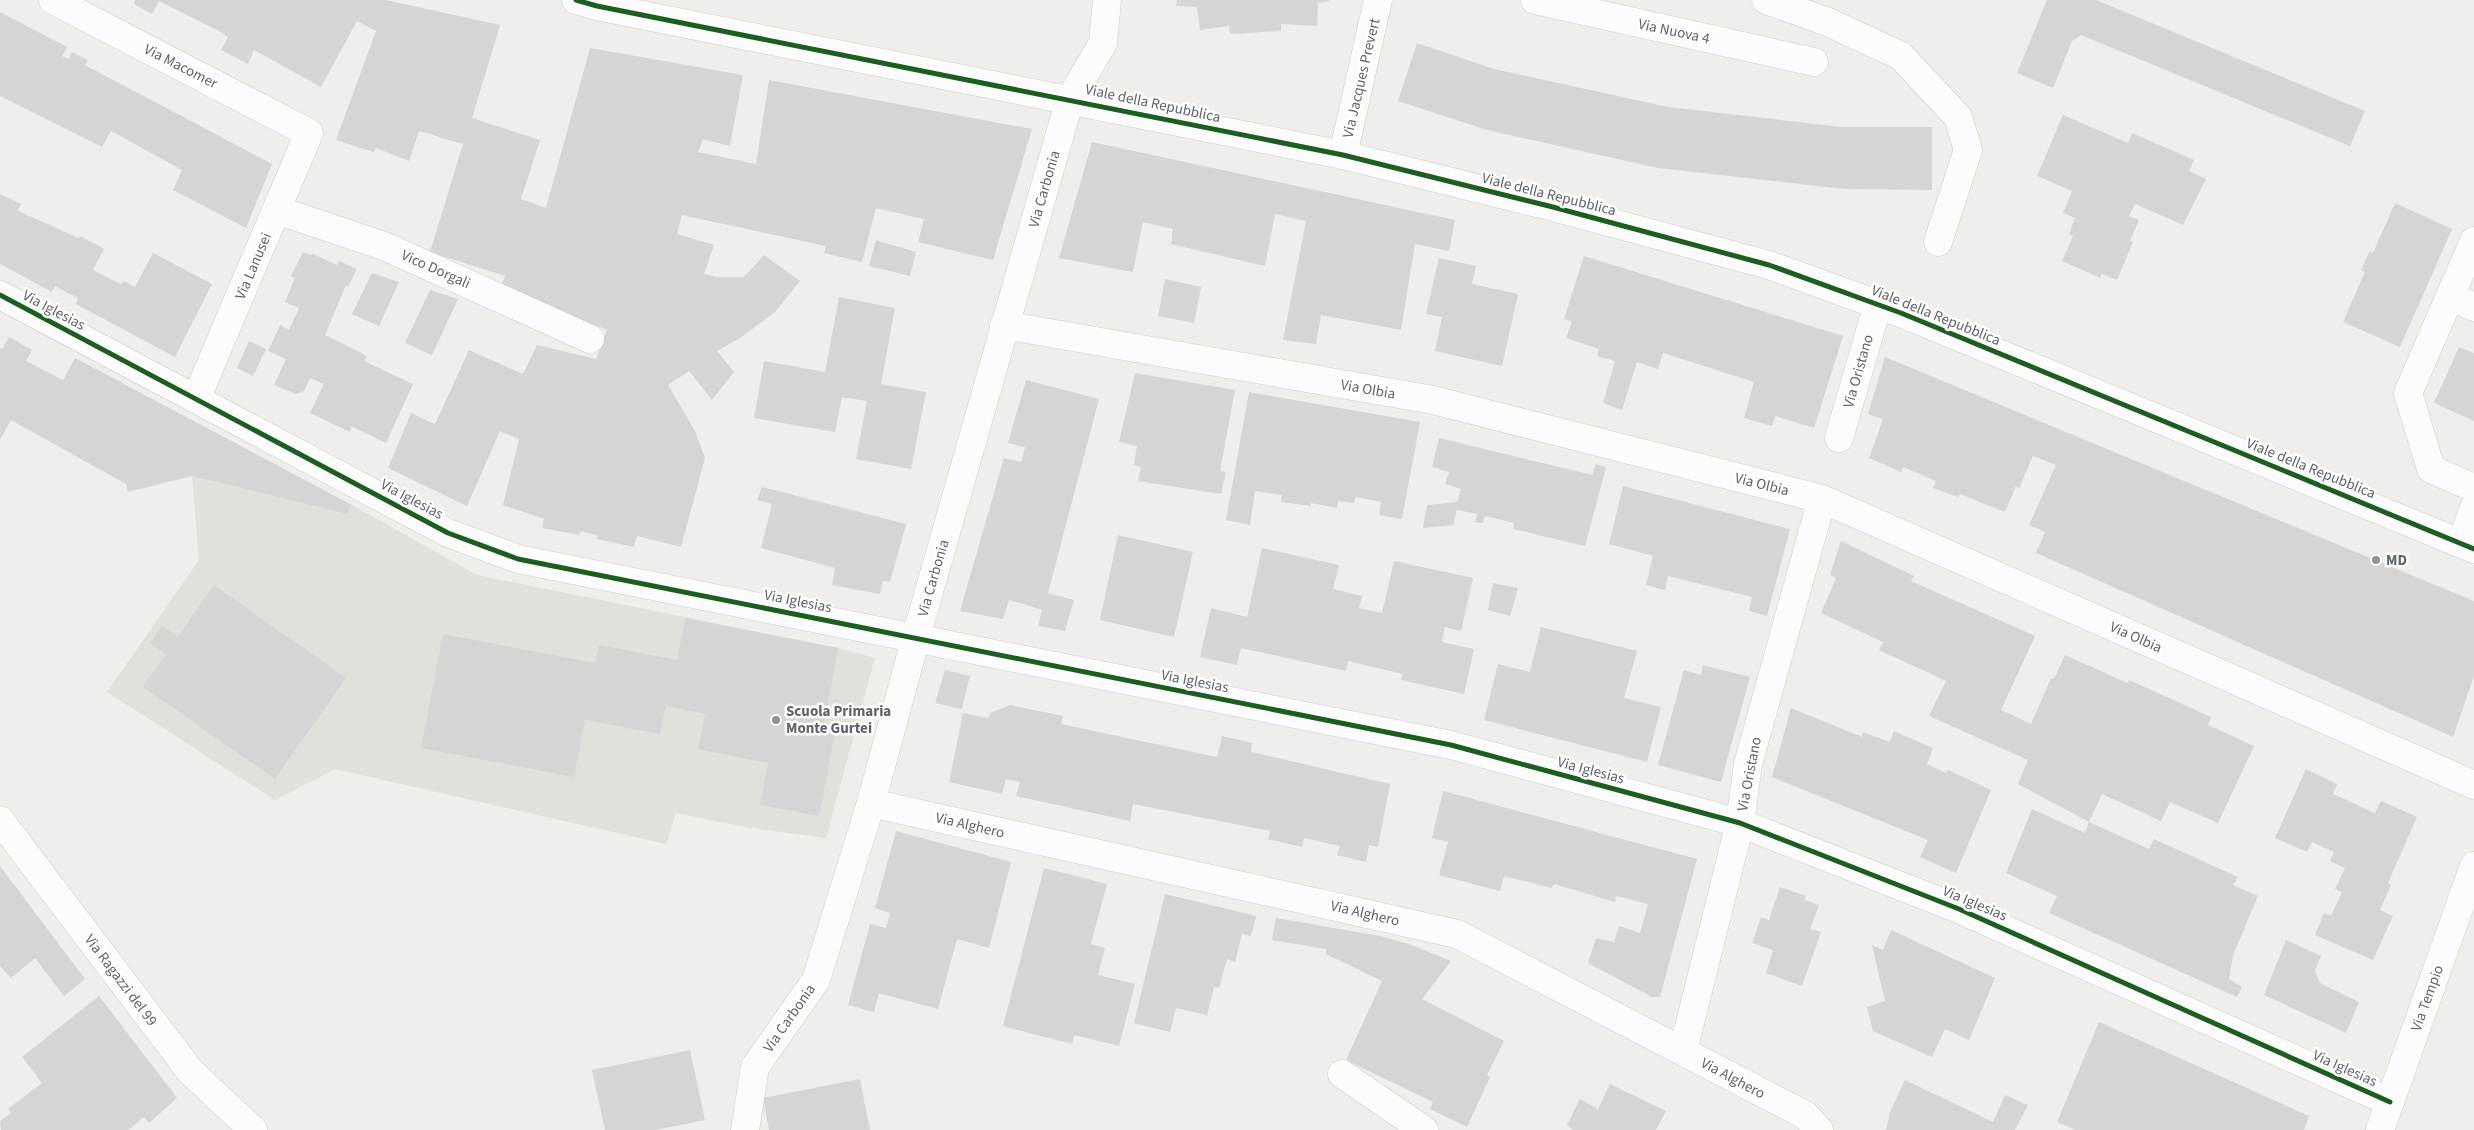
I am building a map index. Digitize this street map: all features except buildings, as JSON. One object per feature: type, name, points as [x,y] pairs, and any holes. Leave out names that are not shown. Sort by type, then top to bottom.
[{"type":"street","name":"Via Macomer","points":[[52,0],[309,133]]},
{"type":"street","name":"Viale della Repubblica","points":[[576,0],[597,6],[1344,155],[1549,206],[1769,266],[1878,304],[2467,546]]},
{"type":"street","name":"Via Carbonia","points":[[744,1130],[755,1067],[816,980],[871,803],[1004,326],[1070,99],[1103,44],[1107,0]]},
{"type":"street","name":"Via Jacques Prevert","points":[[1344,155],[1378,0]]},
{"type":"street","name":"Via Nuova 4","points":[[1535,0],[1814,62]]},
{"type":"street","points":[[1766,0],[1828,22],[1901,56],[1958,116],[1968,150],[1938,242]]},
{"type":"street","name":"Via Lanusei","points":[[196,399],[309,133]]},
{"type":"street","name":"Vico Dorgali","points":[[276,210],[384,246],[590,340]]},
{"type":"street","points":[[2474,241],[2462,301],[2408,393],[2431,469],[2474,488]]},
{"type":"street","name":"Via Iglesias","points":[[0,295],[448,533],[518,558],[1451,745],[1740,823],[1959,909],[2390,1102]]},
{"type":"street","name":"Via Oristano","points":[[1839,438],[1878,304]]},
{"type":"street","name":"Via Olbia","points":[[1004,326],[1433,400],[1822,499],[2474,785]]},
{"type":"street","name":"Via Oristano","points":[[1684,1051],[1740,823],[1748,764],[1822,499]]},
{"type":"street","points":[[2467,546],[2474,508]]},
{"type":"street","name":"Via Alghero","points":[[871,803],[1457,934],[1684,1051],[1805,1116],[1819,1130]]},
{"type":"street","name":"Via Ragazzi del 99","points":[[0,820],[190,1071],[253,1130]]},
{"type":"street","name":"Via Tempio","points":[[2380,1130],[2474,866]]},
{"type":"street","points":[[1342,1074],[1424,1130]]},
{"type":"shaded area","points":[[192,476],[347,514],[352,505],[477,575],[838,648],[875,658],[826,838],[751,828],[676,813],[666,844],[335,769],[275,800],[107,692],[199,560]]},
{"type":"cycle path","points":[[576,0],[597,6],[1343,155],[1549,206],[1769,265],[1901,313],[2474,549]]},
{"type":"cycle path","points":[[0,295],[448,533],[518,559],[1451,745],[1740,823],[1959,909],[2390,1102]]},
{"type":"place","name":"MD","points":[[2376,560]]},
{"type":"place","name":"Scuola Primaria Monte Gurtei","points":[[776,720]]}]
